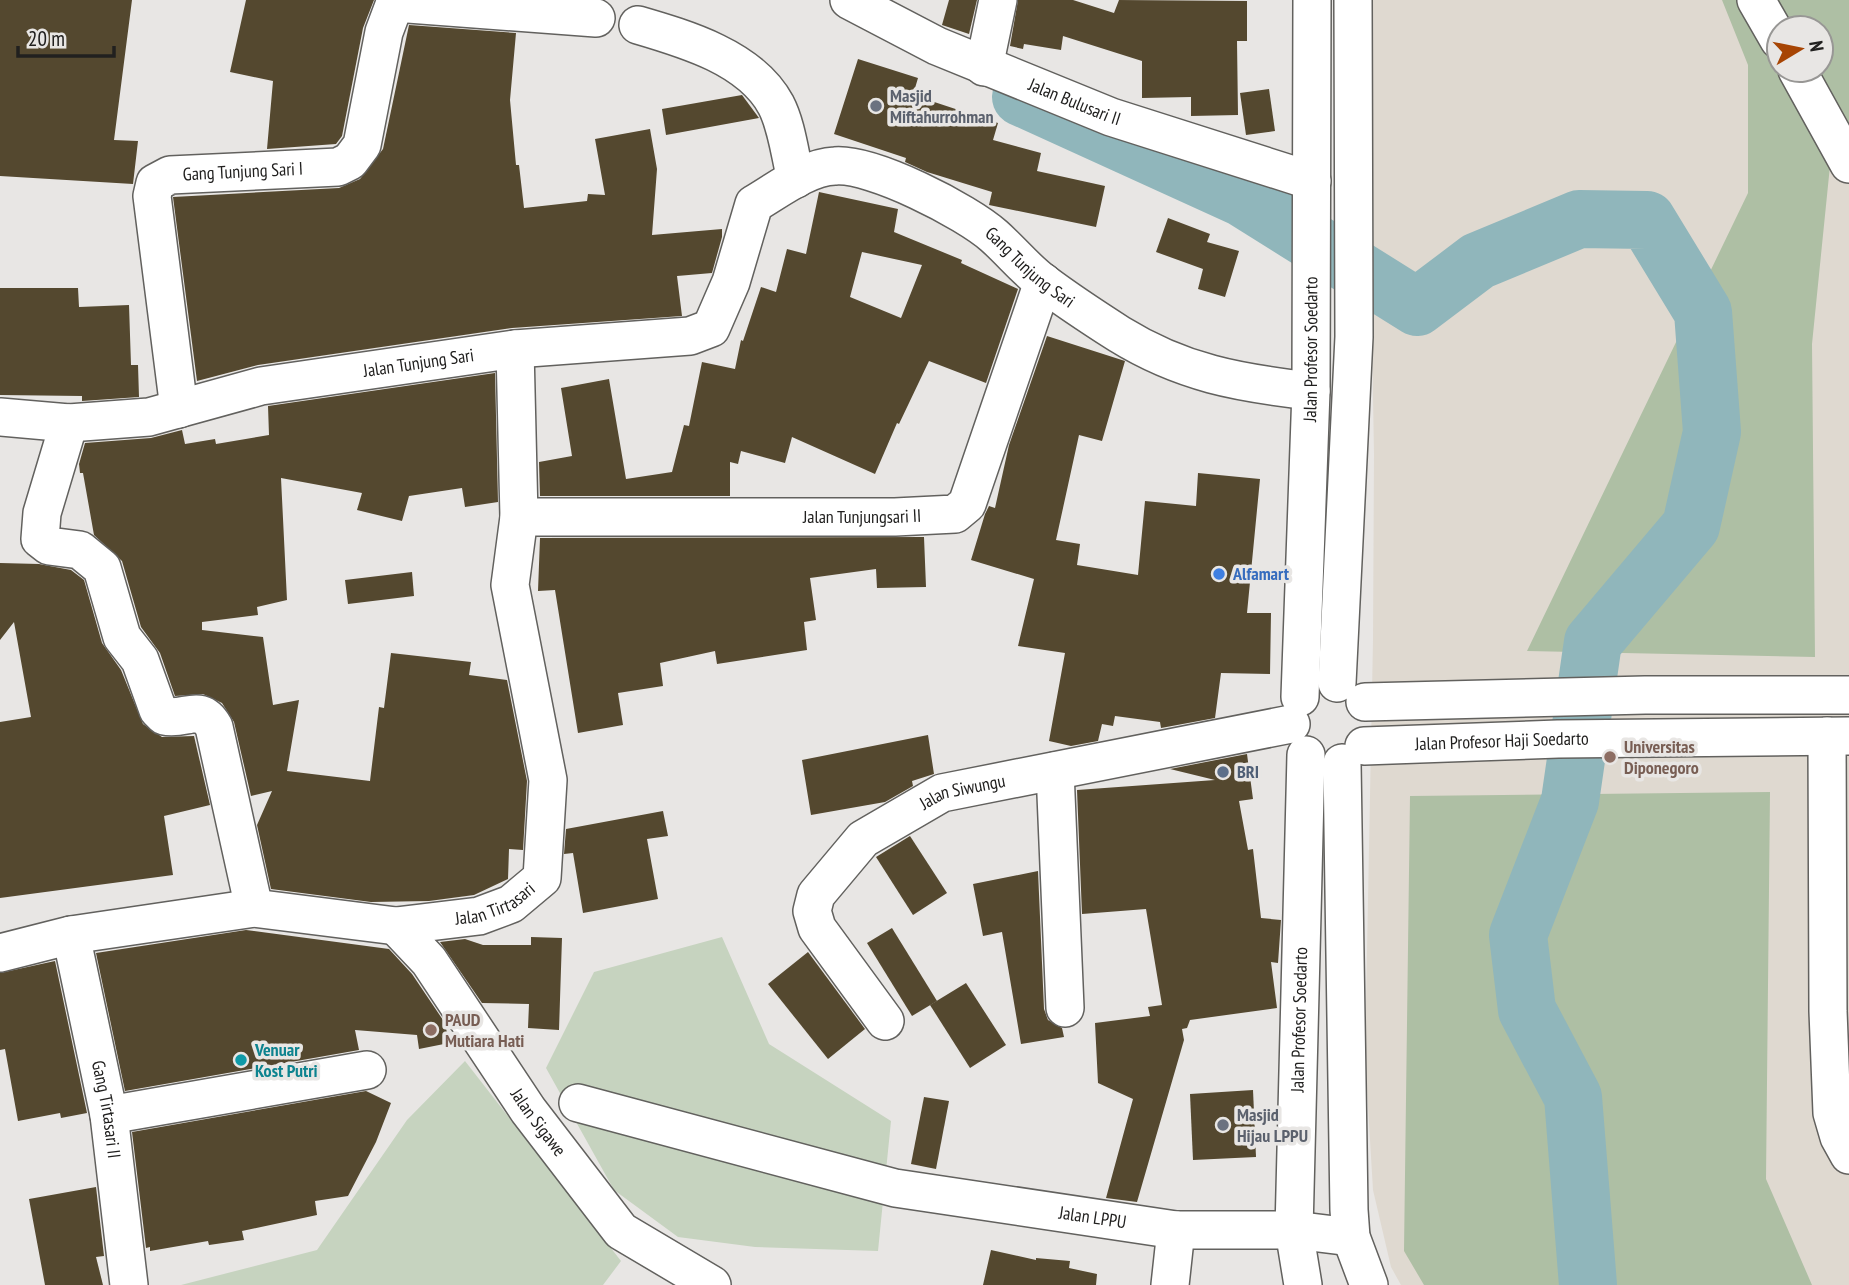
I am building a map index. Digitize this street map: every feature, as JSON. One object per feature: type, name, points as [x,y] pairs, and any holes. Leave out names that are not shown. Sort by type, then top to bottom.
[{"type":"street","name":"Jalan Bulusari II","points":[[849,0],[984,67],[1312,197]]},
{"type":"street","points":[[984,67],[998,0]]},
{"type":"street","name":"Jalan Profesor Soedarto","points":[[1303,1285],[1294,1230],[1299,725],[1311,391],[1312,0]]},
{"type":"street","points":[[1353,0],[1351,693],[1371,725],[1353,755],[1351,1237],[1369,1285]]},
{"type":"street","points":[[1756,0],[1765,16]]},
{"type":"street","points":[[395,1],[596,18]]},
{"type":"street","name":"Gang Tunjung Sari I","points":[[179,409],[152,196],[155,183],[170,175],[338,166],[350,161],[362,145],[384,32],[395,1]]},
{"type":"street","points":[[638,25],[705,47],[741,69],[767,91],[778,107],[796,179]]},
{"type":"street","points":[[1805,84],[1849,164]]},
{"type":"street","name":"Gang Tunjung Sari","points":[[754,204],[796,179],[834,166],[868,169],[950,208],[992,234],[1043,282],[1121,335],[1196,371],[1237,383],[1311,391]]},
{"type":"street","name":"Jalan Tunjung Sari","points":[[0,417],[69,423],[149,417],[261,386],[515,349],[690,336],[711,328],[731,282],[754,204]]},
{"type":"street","name":"Jalan Tunjungsari II","points":[[519,517],[895,517],[955,514],[967,505],[1043,282]]},
{"type":"street","name":"Jalan Tirtasari","points":[[0,953],[71,936],[254,908],[396,926],[479,916],[511,904],[542,878],[548,779],[510,585],[519,517],[515,349]]},
{"type":"street","points":[[69,423],[42,513],[40,539],[49,546],[80,550],[102,568],[122,637],[140,660],[158,710],[164,716],[198,713],[209,718],[214,727],[254,908]]},
{"type":"street","points":[[1353,755],[1322,763],[1299,725],[1321,684],[1351,693],[1539,698],[1849,695]]},
{"type":"street","name":"Jalan Siwungu","points":[[885,1021],[817,928],[813,911],[816,895],[863,839],[942,793],[1299,725]]},
{"type":"street","points":[[1838,736],[1828,1011],[1832,1113],[1839,1137],[1849,1155]]},
{"type":"street","name":"Jalan Profesor Haji Soedarto","points":[[1353,755],[1558,739],[1838,736]]},
{"type":"street","points":[[1055,771],[1065,1008]]},
{"type":"street","name":"Jalan Sigawe","points":[[396,926],[429,961],[528,1110],[621,1231],[712,1285]]},
{"type":"street","name":"Gang Tirtasari II","points":[[71,936],[108,1115],[129,1285]]},
{"type":"street","points":[[108,1115],[367,1070]]},
{"type":"street","name":"Jalan LPPU","points":[[578,1103],[895,1188],[1176,1230],[1294,1230],[1351,1237]]},
{"type":"street","points":[[1170,1285],[1176,1230]]},
{"type":"shaded area","name":"Universitas Diponegoro","points":[[1372,0],[1849,0],[1849,1285],[1401,1285],[1391,1267],[1373,1190],[1365,1056],[1374,454],[1367,53]]},
{"type":"green space","points":[[1722,0],[1849,0],[1849,147],[1832,146],[1812,344],[1815,657],[1527,651],[1748,193],[1748,65]]},
{"type":"green space","points":[[1770,792],[1766,1179],[1812,1285],[1424,1285],[1404,1251],[1410,796]]},
{"type":"green space","points":[[722,937],[769,1044],[891,1121],[878,1251],[755,1247],[678,1237],[614,1190],[546,1068],[594,972]]},
{"type":"green space","points":[[465,1061],[621,1261],[603,1285],[181,1285],[317,1250],[407,1120]]},
{"type":"building","points":[[0,0],[132,0],[114,140],[138,141],[133,184],[0,176]]},
{"type":"building","points":[[246,0],[374,0],[363,28],[342,136],[336,144],[267,149],[273,81],[230,72]]},
{"type":"building","points":[[949,0],[977,0],[969,34],[942,25]]},
{"type":"building","points":[[1018,0],[1073,0],[1114,13],[1119,0],[1247,1],[1247,41],[1237,41],[1238,115],[1191,116],[1191,97],[1142,98],[1142,61],[1063,36],[1061,50],[1024,44],[1023,49],[1010,46]]},
{"type":"building","points":[[409,25],[516,33],[510,100],[516,165],[519,165],[524,208],[587,201],[588,194],[605,195],[595,139],[650,129],[657,169],[652,235],[722,229],[712,273],[677,276],[682,316],[512,328],[258,365],[197,381],[173,197],[339,188],[360,179],[383,149]]},
{"type":"building","points":[[858,59],[918,78],[913,95],[998,123],[993,140],[1041,153],[1037,171],[1105,186],[1096,227],[989,205],[992,192],[927,172],[905,162],[906,158],[834,134]]},
{"type":"building","points":[[1269,89],[1275,131],[1246,135],[1240,93]]},
{"type":"building","points":[[742,95],[759,118],[666,135],[662,109]]},
{"type":"building","points":[[819,192],[898,209],[894,232],[962,260],[961,263],[1018,289],[986,383],[929,361],[899,424],[897,423],[875,474],[792,437],[785,463],[741,451],[738,464],[730,462],[730,496],[540,496],[539,462],[572,456],[561,388],[609,379],[626,479],[672,472],[684,425],[689,426],[702,362],[735,369],[741,340],[743,341],[761,287],[776,292],[787,249],[806,254]],"holes":[[[862,252],[922,265],[901,318],[850,297]]]},
{"type":"building","points":[[1168,218],[1210,234],[1207,242],[1239,251],[1225,297],[1198,289],[1203,269],[1156,252]]},
{"type":"building","points":[[0,288],[78,288],[79,307],[129,305],[131,365],[138,365],[139,397],[82,401],[82,396],[0,395]]},
{"type":"building","points":[[1047,336],[1125,361],[1102,441],[1079,435],[1056,540],[1080,544],[1077,565],[1138,575],[1145,501],[1196,506],[1198,473],[1260,479],[1247,613],[1271,613],[1270,674],[1221,673],[1215,718],[1161,728],[1160,722],[1115,716],[1113,726],[1102,724],[1098,741],[1071,746],[1049,741],[1065,653],[1018,646],[1034,579],[971,560],[985,514],[989,506],[995,508],[1009,445]]},
{"type":"building","points":[[495,373],[498,502],[465,507],[462,488],[409,496],[402,521],[357,510],[362,493],[281,478],[287,600],[257,607],[258,615],[202,622],[202,630],[263,637],[273,705],[299,700],[287,771],[370,781],[379,707],[384,708],[391,653],[471,662],[469,675],[507,680],[527,781],[523,850],[509,849],[508,879],[474,895],[429,901],[371,902],[271,889],[257,825],[272,791],[251,796],[234,722],[222,703],[203,694],[175,696],[160,653],[141,627],[122,561],[94,535],[79,464],[85,443],[151,438],[182,430],[185,444],[215,439],[216,444],[269,435],[268,406]]},
{"type":"building","points":[[924,537],[926,587],[877,588],[876,569],[810,578],[816,620],[804,622],[807,650],[717,664],[715,651],[660,663],[663,686],[618,693],[623,725],[578,733],[555,590],[538,591],[540,538]]},
{"type":"building","points":[[0,563],[39,564],[71,570],[84,580],[102,643],[121,670],[143,724],[162,737],[194,736],[210,805],[164,816],[173,875],[0,898],[0,722],[31,717],[14,622],[0,640]]},
{"type":"building","points":[[412,572],[414,596],[348,604],[345,580]]},
{"type":"building","points":[[928,735],[934,774],[912,781],[913,786],[885,802],[811,815],[802,760]]},
{"type":"building","points":[[1247,754],[1253,799],[1239,801],[1248,850],[1253,849],[1261,918],[1281,920],[1278,963],[1271,962],[1277,1008],[1190,1020],[1187,1028],[1182,1029],[1184,1040],[1137,1202],[1106,1198],[1133,1099],[1098,1083],[1095,1023],[1150,1016],[1148,1007],[1162,1005],[1146,909],[1082,914],[1077,790],[1215,780],[1170,769]]},
{"type":"building","points":[[663,811],[668,836],[647,839],[658,899],[583,913],[573,853],[564,854],[566,829]]},
{"type":"building","points":[[910,836],[947,893],[913,915],[876,857]]},
{"type":"building","points":[[1038,871],[1044,1009],[1048,1020],[1062,1028],[1064,1037],[1021,1044],[1002,932],[983,936],[973,884]]},
{"type":"building","points":[[892,928],[937,1001],[912,1016],[867,943]]},
{"type":"building","points":[[246,930],[389,949],[412,974],[445,1023],[449,1043],[419,1049],[417,1035],[355,1030],[359,1050],[125,1091],[96,953]]},
{"type":"building","points":[[531,937],[562,938],[559,1030],[528,1028],[529,1004],[482,1003],[440,942],[465,939],[483,945],[531,945]]},
{"type":"building","points":[[808,952],[865,1029],[828,1059],[768,984]]},
{"type":"building","points":[[55,961],[87,1113],[61,1118],[60,1113],[18,1121],[5,1049],[0,1050],[0,973]]},
{"type":"building","points":[[966,983],[1006,1045],[970,1068],[930,1005]]},
{"type":"building","name":"Masjid Hijau LPPU","points":[[1253,1090],[1256,1157],[1193,1160],[1190,1094]]},
{"type":"building","points":[[366,1091],[391,1103],[376,1142],[348,1196],[315,1201],[317,1215],[242,1231],[244,1240],[209,1245],[208,1241],[150,1251],[150,1247],[146,1248],[132,1132]]},
{"type":"building","points":[[924,1097],[949,1101],[936,1169],[911,1164]]},
{"type":"building","points":[[96,1187],[104,1256],[96,1257],[103,1285],[45,1285],[29,1199]]},
{"type":"building","points":[[991,1250],[1036,1260],[1070,1261],[1069,1268],[1097,1274],[1096,1285],[983,1285]]},
{"type":"waterway","points":[[1021,97],[1241,197],[1417,307],[1478,261],[1579,219],[1647,220],[1703,312],[1712,432],[1691,526],[1593,642],[1570,801],[1518,935],[1527,1010],[1573,1097],[1588,1285]]},
{"type":"place","name":"Masjid Miftahurrohman","points":[[876,106]]},
{"type":"place","name":"Alfamart","points":[[1219,574]]},
{"type":"place","name":"Universitas Diponegoro","points":[[1610,757]]},
{"type":"place","name":"BRI","points":[[1223,772]]},
{"type":"place","name":"PAUD Mutiara Hati","points":[[431,1030]]},
{"type":"place","name":"Venuar Kost Putri","points":[[241,1060]]},
{"type":"place","name":"Masjid Hijau LPPU","points":[[1223,1125]]}]
